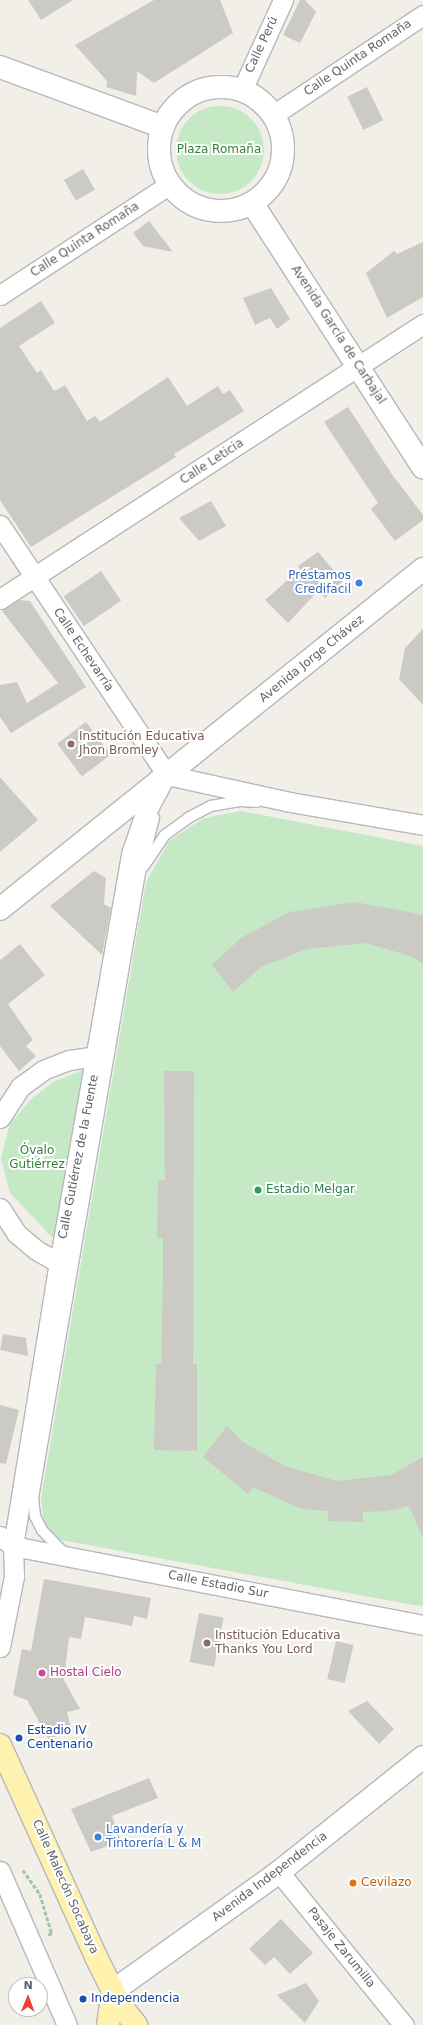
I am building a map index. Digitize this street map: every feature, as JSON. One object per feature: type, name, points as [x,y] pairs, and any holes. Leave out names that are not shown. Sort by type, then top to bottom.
[{"type":"main road","points":[[0,67],[163,127]]},
{"type":"main road","points":[[223,87],[242,90],[258,99],[273,115],[281,132],[283,152],[279,172],[268,190],[252,203],[235,209],[217,211],[199,207],[188,201],[170,184],[161,166],[159,146],[163,127],[172,110],[192,95],[204,89],[223,87]]},
{"type":"main road","name":"Avenida García de Carbajal","points":[[252,203],[423,467]]},
{"type":"main road","name":"Avenida Jorge Chávez","points":[[0,909],[171,776],[200,749],[423,569]]},
{"type":"main road","name":"Calle Malecón Socabaya","points":[[0,1745],[117,2007],[136,2025]]},
{"type":"main road","name":"Avenida Independencia","points":[[117,2007],[279,1872],[423,1757]]},
{"type":"main road","points":[[108,2025],[117,2007]]},
{"type":"street","name":"Calle Perú","points":[[242,90],[283,0]]},
{"type":"street","name":"Calle Quinta Romaña","points":[[273,115],[423,15]]},
{"type":"street","name":"Calle Quinta Romaña","points":[[0,295],[170,184]]},
{"type":"street","name":"Calle Leticia","points":[[0,599],[423,324]]},
{"type":"street","name":"Calle Echevarría","points":[[0,525],[33,578],[171,776]]},
{"type":"street","points":[[171,776],[290,802],[423,825]]},
{"type":"street","name":"Calle Gutiérrez de la Fuente","points":[[0,1581],[6,1541],[98,1056],[132,851],[145,814],[171,776]]},
{"type":"street","points":[[0,1118],[20,1087],[43,1070],[69,1060],[98,1056]]},
{"type":"street","points":[[0,1208],[16,1233],[36,1250],[59,1263]]},
{"type":"street","name":"Calle Gutiérrez de la Fuente","points":[[0,1647],[14,1576],[6,1541]]},
{"type":"street","name":"Calle Estadio Sur","points":[[6,1541],[68,1557],[423,1625]]},
{"type":"street","points":[[0,1870],[67,2025]]},
{"type":"street","name":"Pasaje Zarumilla","points":[[279,1872],[404,2025]]},
{"type":"lane","name":"Avenida Jorge Chávez","points":[[140,873],[156,812],[171,776]]},
{"type":"lane","points":[[140,873],[165,835],[188,818],[211,806],[240,801],[290,802]]},
{"type":"lane","name":"Calle Gutiérrez de la Fuente","points":[[68,1557],[42,1530],[35,1516],[33,1498],[140,873]]},
{"type":"green space","name":"Plaza Romaña","points":[[211,106],[229,106],[245,113],[257,125],[264,141],[264,159],[257,175],[245,187],[229,194],[211,194],[195,187],[183,175],[176,159],[176,141],[183,125],[195,113]]},
{"type":"green space","name":"Estadio Melgar","points":[[241,811],[423,846],[423,1605],[419,1606],[61,1540],[44,1525],[41,1498],[146,882],[169,841],[204,818]]},
{"type":"green space","name":"Óvalo Gutiérrez","points":[[85,1069],[59,1234],[52,1237],[10,1193],[1,1158],[10,1124],[32,1098],[54,1082]]},
{"type":"building","points":[[28,0],[73,0],[41,20]]},
{"type":"building","points":[[154,0],[220,0],[233,33],[154,83],[137,71],[136,96],[106,87],[107,81],[75,45]]},
{"type":"building","points":[[300,0],[305,0],[316,12],[300,43],[283,35]]},
{"type":"building","points":[[367,87],[383,120],[363,130],[347,97]]},
{"type":"building","points":[[83,169],[95,190],[76,201],[64,180]]},
{"type":"building","points":[[149,221],[173,252],[143,246],[133,233]]},
{"type":"building","points":[[423,242],[423,297],[387,318],[366,273],[394,251],[397,254]]},
{"type":"building","points":[[271,288],[290,319],[277,329],[270,318],[255,325],[243,298]]},
{"type":"building","points":[[41,301],[55,323],[19,346],[37,373],[41,370],[54,391],[65,385],[87,421],[95,416],[100,422],[168,377],[187,406],[218,386],[223,394],[230,390],[244,411],[174,454],[176,457],[31,547],[0,500],[0,328]]},
{"type":"building","points":[[348,407],[391,473],[423,515],[423,520],[395,541],[371,509],[378,503],[324,422]]},
{"type":"building","points":[[211,501],[226,526],[199,541],[179,518]]},
{"type":"building","points":[[318,552],[343,581],[325,598],[319,590],[288,623],[265,600],[300,569],[298,566]]},
{"type":"building","points":[[101,571],[121,601],[84,626],[64,596]]},
{"type":"building","points":[[19,600],[30,601],[86,687],[11,733],[0,717],[0,685],[17,682],[27,703],[58,683],[2,611]]},
{"type":"building","points":[[423,629],[423,705],[399,679],[405,648]]},
{"type":"building","points":[[86,722],[111,755],[82,776],[57,744]]},
{"type":"building","points":[[0,777],[38,820],[0,852]]},
{"type":"building","points":[[94,871],[106,878],[104,904],[111,908],[102,955],[50,906]]},
{"type":"building","points":[[355,902],[423,915],[423,964],[411,956],[365,943],[307,949],[261,967],[233,992],[212,965],[241,938],[290,912]]},
{"type":"building","points":[[20,944],[45,975],[8,1004],[33,1040],[26,1046],[36,1056],[19,1071],[0,1046],[0,960]]},
{"type":"building","points":[[164,1071],[194,1071],[193,1364],[197,1364],[197,1451],[154,1450],[156,1364],[161,1364],[163,1238],[157,1237],[158,1180],[165,1180]]},
{"type":"building","points":[[3,1334],[26,1338],[28,1356],[0,1350]]},
{"type":"building","points":[[0,1405],[19,1410],[6,1464],[0,1463]]},
{"type":"building","points":[[227,1426],[243,1442],[285,1466],[337,1481],[391,1475],[423,1457],[423,1538],[409,1506],[387,1511],[363,1512],[363,1522],[328,1521],[328,1511],[301,1509],[253,1487],[248,1494],[203,1457]]},
{"type":"building","points":[[44,1579],[151,1598],[147,1619],[134,1616],[132,1626],[85,1617],[81,1639],[69,1637],[64,1680],[80,1709],[67,1712],[71,1728],[49,1740],[27,1700],[13,1695],[22,1649],[31,1651]]},
{"type":"building","name":"Institución Educativa Thanks You Lord","points":[[199,1613],[224,1618],[214,1667],[189,1662]]},
{"type":"building","points":[[336,1641],[354,1645],[345,1683],[327,1679]]},
{"type":"building","points":[[367,1701],[394,1729],[379,1744],[348,1711]]},
{"type":"building","points":[[149,1778],[158,1798],[112,1816],[121,1841],[91,1852],[71,1809]]},
{"type":"building","points":[[281,1919],[313,1953],[290,1974],[274,1957],[265,1965],[249,1949]]},
{"type":"building","points":[[306,1983],[319,2001],[305,2023],[277,1995]]},
{"type":"place","name":"Préstamos Credifacil","points":[[359,583]]},
{"type":"place","name":"Institución Educativa Jhon Bromley","points":[[71,744]]},
{"type":"place","name":"Estadio Melgar","points":[[258,1190]]},
{"type":"place","name":"Institución Educativa Thanks You Lord","points":[[207,1643]]},
{"type":"place","name":"Hostal Cielo","points":[[42,1673]]},
{"type":"place","name":"Estadio IV Centenario","points":[[19,1738]]},
{"type":"place","name":"Lavandería y Tintorería L & M","points":[[98,1837]]},
{"type":"place","name":"Cevilazo","points":[[353,1883]]},
{"type":"place","name":"Independencia","points":[[83,1999]]}]
